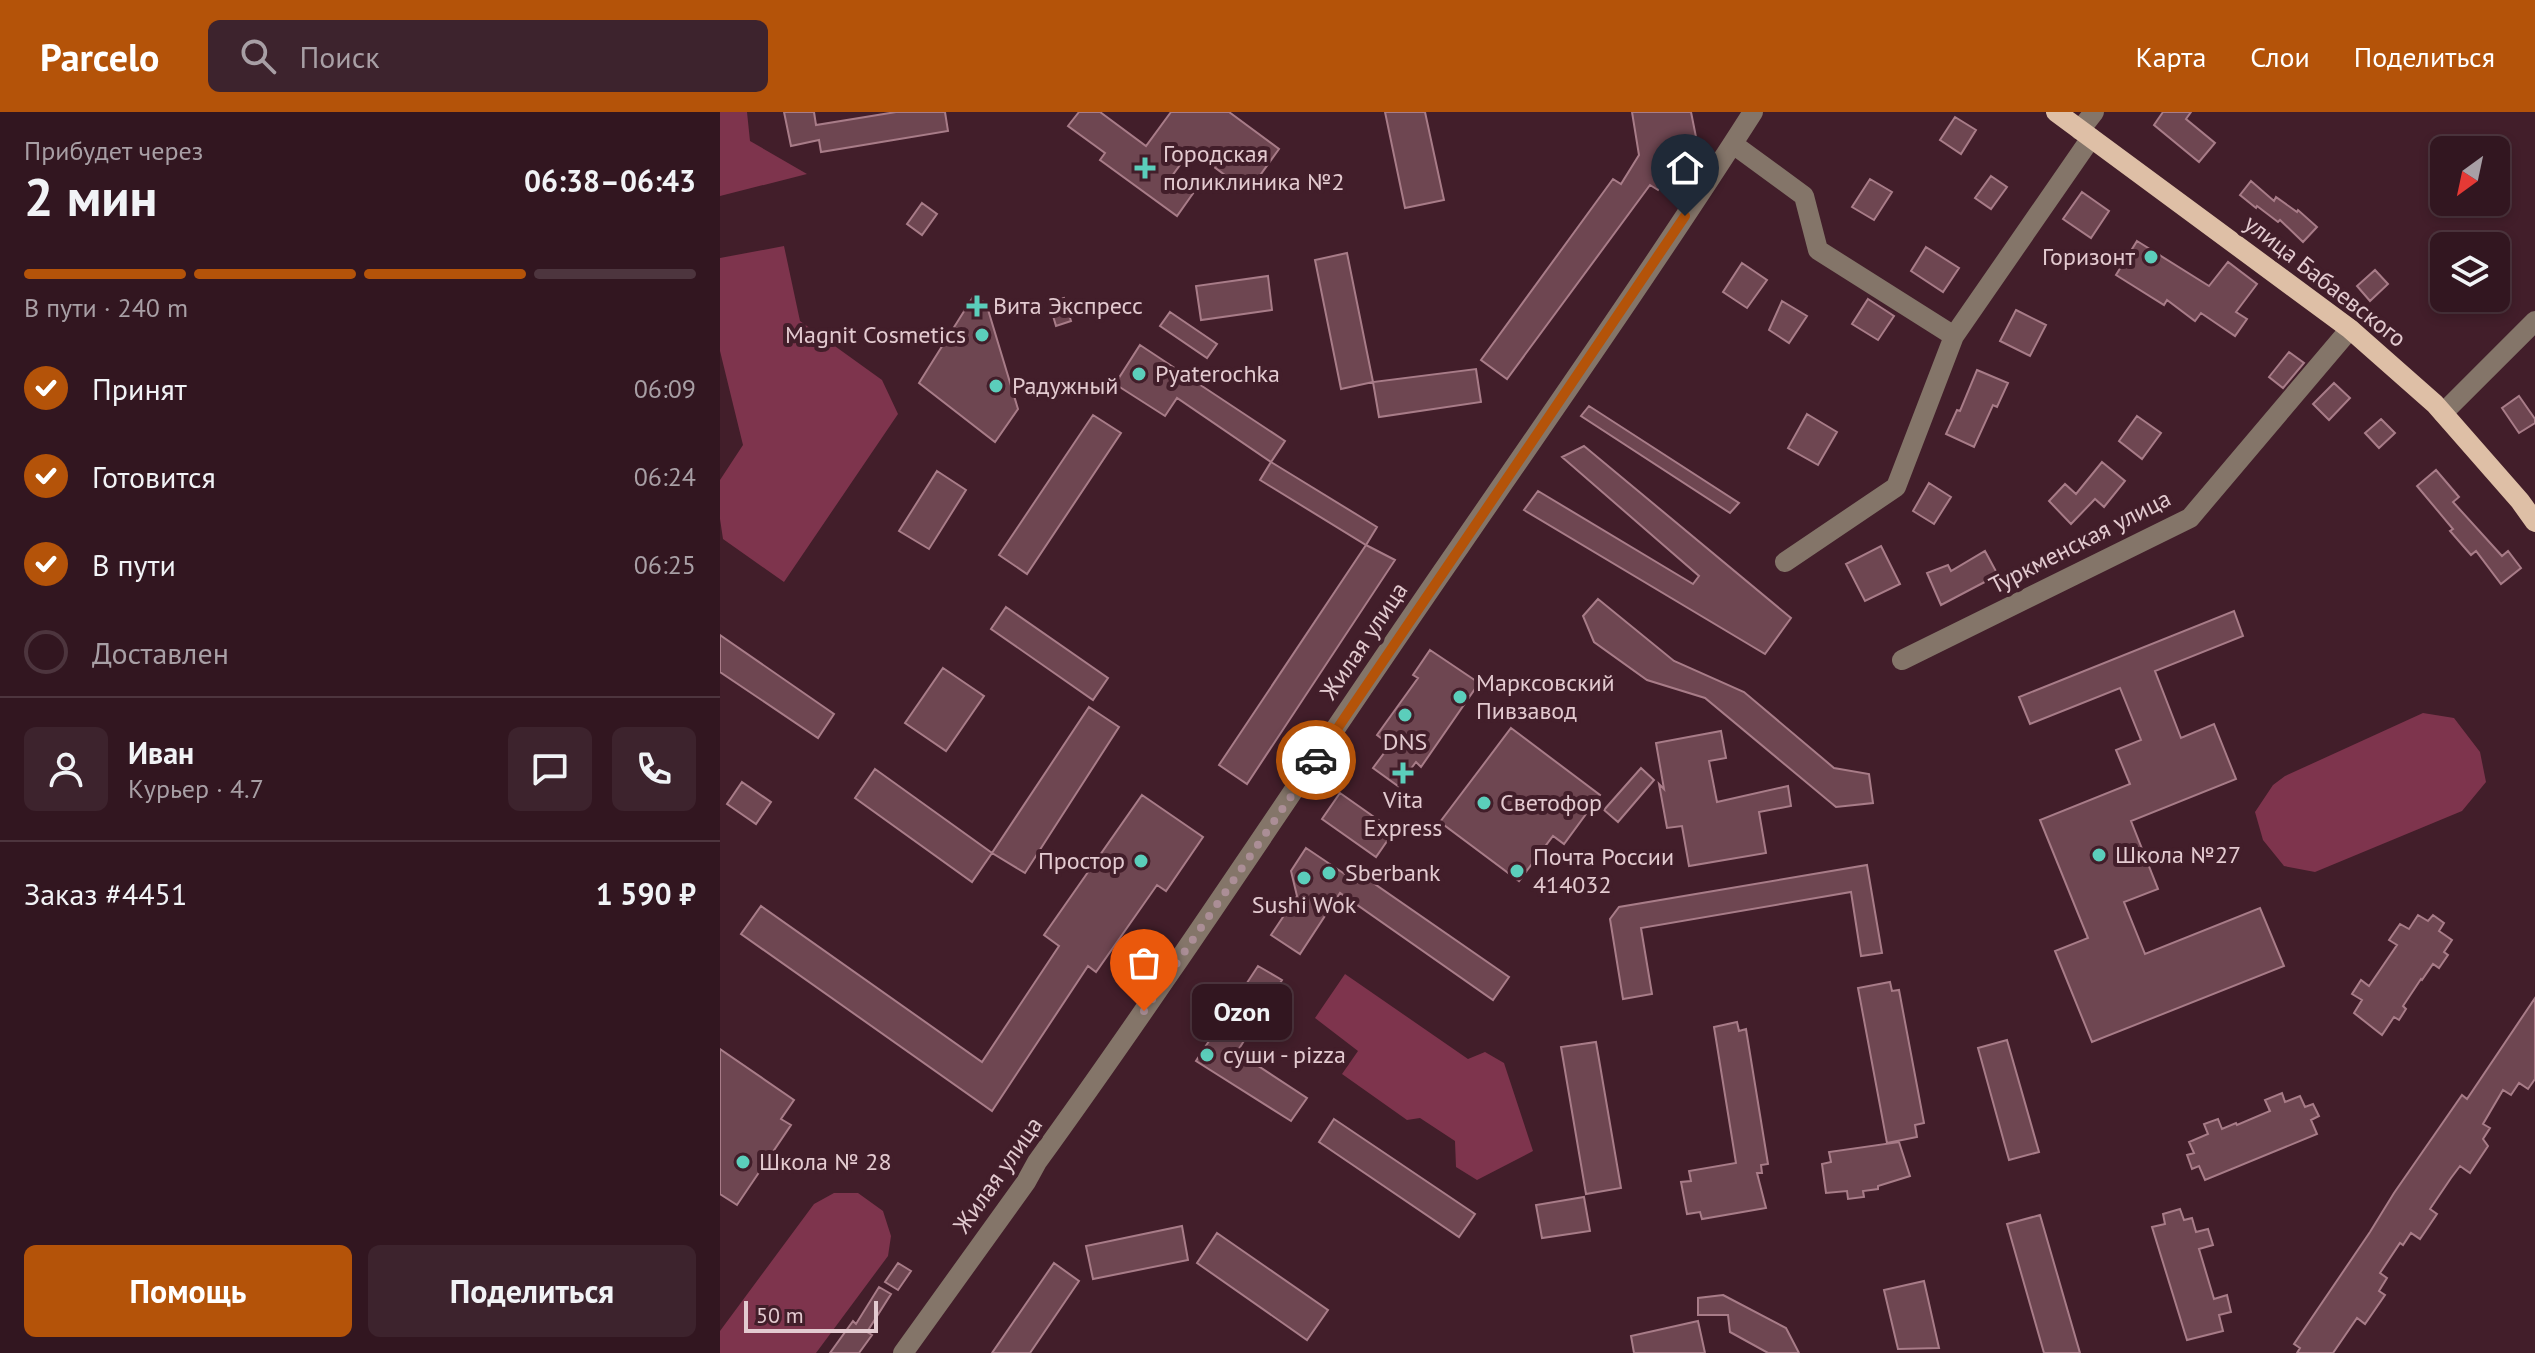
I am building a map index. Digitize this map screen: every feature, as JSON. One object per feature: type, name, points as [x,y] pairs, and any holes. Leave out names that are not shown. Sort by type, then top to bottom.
[{"type":"main road","name":"улица Бабаевского","points":[[2056,112],[2350,329],[2443,413],[2535,522]]},
{"type":"street","name":"Жилая улица","points":[[903,1353],[1026,1182],[1550,418],[1753,112]]},
{"type":"street","points":[[1785,562],[1896,487],[1954,336],[2086,134],[2094,112]]},
{"type":"street","points":[[1733,144],[1804,196],[1818,250],[1954,336]]},
{"type":"street","points":[[2443,413],[2535,321]]},
{"type":"street","name":"Туркменская улица","points":[[1902,660],[2190,518],[2350,329]]},
{"type":"shaded area","points":[[720,112],[747,112],[750,141],[807,174],[720,196]]},
{"type":"shaded area","points":[[784,246],[800,321],[882,380],[898,414],[784,582],[723,539],[720,480],[743,445],[720,351],[720,258]]},
{"type":"shaded area","points":[[2423,713],[2454,718],[2480,752],[2486,782],[2462,811],[2315,872],[2284,866],[2263,840],[2255,812],[2273,785],[2285,776]]},
{"type":"shaded area","points":[[1345,974],[1468,1059],[1485,1052],[1504,1063],[1533,1151],[1477,1180],[1456,1167],[1455,1141],[1420,1118],[1407,1120],[1342,1074],[1358,1051],[1315,1018]]},
{"type":"shaded area","points":[[834,1193],[858,1193],[883,1211],[891,1236],[888,1256],[816,1353],[720,1353],[720,1331],[814,1204]]},
{"type":"building","points":[[784,112],[814,112],[816,125],[896,112],[945,112],[948,131],[821,152],[819,140],[791,146]]},
{"type":"building","name":"Городская поликлиника №2","points":[[1079,112],[1100,112],[1146,146],[1171,112],[1229,112],[1279,149],[1248,192],[1191,150],[1172,176],[1194,192],[1177,216],[1100,160],[1105,153],[1068,126]]},
{"type":"building","points":[[1385,112],[1425,112],[1444,200],[1405,208]]},
{"type":"building","points":[[1632,112],[1691,112],[1700,157],[1693,169],[1678,159],[1658,190],[1650,185],[1507,379],[1481,360],[1613,179],[1621,184],[1639,155]]},
{"type":"building","points":[[2163,112],[2191,112],[2186,119],[2215,143],[2199,162],[2154,125]]},
{"type":"building","points":[[1955,117],[1976,130],[1961,154],[1940,140]]},
{"type":"building","points":[[1991,176],[2007,187],[1991,209],[1975,198]]},
{"type":"building","points":[[1870,179],[1892,192],[1874,220],[1852,207]]},
{"type":"building","points":[[2251,181],[2274,201],[2276,197],[2298,210],[2317,227],[2303,242],[2280,220],[2278,222],[2240,195]]},
{"type":"building","points":[[2082,192],[2109,211],[2091,238],[2063,219]]},
{"type":"building","points":[[922,203],[937,214],[922,235],[907,224]]},
{"type":"building","points":[[2137,241],[2209,286],[2228,262],[2257,284],[2236,312],[2247,319],[2235,336],[2201,313],[2195,321],[2167,300],[2164,305],[2116,275]]},
{"type":"building","points":[[1926,247],[1959,268],[1943,292],[1911,271]]},
{"type":"building","points":[[1347,253],[1373,382],[1341,389],[1315,260]]},
{"type":"building","points":[[1742,263],[1767,280],[1747,308],[1723,292]]},
{"type":"building","points":[[2375,270],[2388,284],[2370,301],[2357,286]]},
{"type":"building","points":[[1268,276],[1272,310],[1201,320],[1196,286]]},
{"type":"building","points":[[973,297],[986,303],[1018,409],[995,442],[919,383]]},
{"type":"building","points":[[1064,298],[1071,321],[1056,326],[1049,302]]},
{"type":"building","points":[[1868,299],[1894,316],[1878,340],[1852,324]]},
{"type":"building","points":[[1782,301],[1807,316],[1789,343],[1769,330]]},
{"type":"building","points":[[2016,310],[2046,325],[2030,356],[2000,341]]},
{"type":"building","points":[[1170,312],[1217,344],[1207,358],[1160,326]]},
{"type":"building","points":[[1140,345],[1285,441],[1271,462],[1177,398],[1165,416],[1115,384]]},
{"type":"building","points":[[2289,352],[2304,363],[2283,388],[2269,377]]},
{"type":"building","points":[[1476,369],[1481,402],[1379,417],[1373,382]]},
{"type":"building","points":[[1977,370],[2008,383],[1997,407],[1993,405],[1974,447],[1946,434],[1957,410],[1960,411]]},
{"type":"building","points":[[2334,383],[2350,398],[2329,420],[2313,404]]},
{"type":"building","points":[[2519,396],[2535,423],[2519,433],[2502,408]]},
{"type":"building","points":[[1589,406],[1739,503],[1730,513],[1581,416]]},
{"type":"building","points":[[1807,414],[1837,432],[1818,465],[1788,448]]},
{"type":"building","points":[[1093,415],[1121,433],[1027,574],[999,555]]},
{"type":"building","points":[[2137,416],[2161,433],[2142,459],[2119,441]]},
{"type":"building","points":[[2381,419],[2395,433],[2379,448],[2365,433]]},
{"type":"building","points":[[1584,446],[1791,618],[1765,654],[1524,510],[1538,491],[1693,584],[1699,576],[1562,457]]},
{"type":"building","points":[[1271,462],[1377,527],[1366,545],[1260,480]]},
{"type":"building","points":[[2102,462],[2125,481],[2104,507],[2095,499],[2071,524],[2049,501],[2065,484],[2076,494]]},
{"type":"building","points":[[2436,470],[2459,497],[2453,502],[2502,556],[2508,551],[2521,568],[2501,584],[2476,551],[2471,555],[2450,531],[2453,529],[2417,486]]},
{"type":"building","points":[[937,471],[966,490],[929,549],[899,531]]},
{"type":"building","points":[[1929,483],[1951,497],[1934,524],[1913,511]]},
{"type":"building","points":[[1366,545],[1395,560],[1247,784],[1219,765]]},
{"type":"building","points":[[1881,546],[1900,584],[1865,601],[1846,564]]},
{"type":"building","points":[[1985,551],[1998,575],[1941,605],[1927,573],[1948,565],[1951,571]]},
{"type":"building","points":[[1598,599],[1674,661],[1744,692],[1834,768],[1869,774],[1873,803],[1836,807],[1705,698],[1647,680],[1594,642],[1583,616]]},
{"type":"building","points":[[1006,607],[1108,678],[1093,700],[991,629]]},
{"type":"building","name":"Школа №27","points":[[2234,611],[2243,636],[2155,671],[2181,738],[2214,724],[2236,779],[2131,821],[2158,889],[2124,902],[2145,954],[2260,908],[2284,966],[2092,1042],[2055,951],[2088,938],[2040,820],[2130,784],[2116,750],[2141,740],[2120,688],[2030,724],[2019,697]]},
{"type":"building","points":[[720,635],[834,714],[818,738],[720,672]]},
{"type":"building","points":[[1430,650],[1479,683],[1421,767],[1416,762],[1398,786],[1373,768],[1390,745],[1377,735],[1418,678],[1413,675]]},
{"type":"building","points":[[943,668],[984,696],[946,751],[905,723]]},
{"type":"building","points":[[1089,707],[1119,727],[1025,873],[992,853]]},
{"type":"building","points":[[1511,728],[1600,795],[1564,844],[1553,836],[1519,881],[1440,822]]},
{"type":"building","points":[[1721,731],[1726,758],[1709,761],[1717,802],[1788,786],[1791,806],[1759,812],[1766,853],[1689,866],[1682,826],[1667,828],[1656,743]]},
{"type":"building","points":[[1641,768],[1654,780],[1618,822],[1604,810]]},
{"type":"building","points":[[875,769],[992,853],[972,882],[855,798]]},
{"type":"building","points":[[742,782],[771,802],[756,824],[727,804]]},
{"type":"building","points":[[1340,793],[1394,831],[1376,857],[1322,819]]},
{"type":"building","points":[[1142,795],[1203,837],[1166,891],[1157,885],[1096,972],[1088,966],[992,1111],[741,934],[761,906],[982,1062],[1059,946],[1044,935]]},
{"type":"building","points":[[1306,848],[1358,883],[1363,876],[1509,977],[1493,1000],[1340,893],[1300,954],[1271,935],[1297,896],[1291,871]]},
{"type":"building","points":[[1867,865],[1882,953],[1861,956],[1851,892],[1641,928],[1652,994],[1623,999],[1610,919],[1619,907]]},
{"type":"building","points":[[2418,915],[2428,921],[2433,915],[2444,923],[2439,931],[2452,940],[2444,952],[2448,955],[2439,968],[2433,964],[2403,1006],[2406,1009],[2399,1020],[2394,1017],[2382,1035],[2354,1013],[2362,1000],[2352,994],[2361,980],[2369,986],[2397,945],[2389,940],[2400,924],[2409,929]]},
{"type":"building","points":[[1258,966],[1282,980],[1237,1052],[1307,1098],[1291,1121],[1196,1061]]},
{"type":"building","points":[[1890,982],[1892,991],[1899,990],[1924,1123],[1915,1125],[1917,1137],[1887,1143],[1858,988]]},
{"type":"building","points":[[2535,998],[2535,1079],[2528,1089],[2519,1083],[2511,1095],[2503,1090],[2483,1124],[2490,1128],[2483,1139],[2488,1146],[2470,1173],[2460,1166],[2451,1178],[2430,1209],[2437,1214],[2420,1239],[2411,1233],[2403,1245],[2400,1243],[2380,1273],[2387,1278],[2379,1291],[2385,1295],[2365,1324],[2357,1318],[2333,1353],[2297,1353],[2300,1348],[2294,1344],[2394,1193],[2462,1095],[2467,1099]]},
{"type":"building","points":[[1737,1022],[1739,1031],[1746,1029],[1768,1164],[1761,1165],[1762,1173],[1757,1173],[1766,1208],[1702,1219],[1700,1212],[1687,1214],[1681,1182],[1691,1181],[1689,1171],[1736,1163],[1714,1027]]},
{"type":"building","points":[[2007,1040],[2039,1152],[2009,1160],[1978,1048]]},
{"type":"building","points":[[1596,1042],[1621,1188],[1586,1194],[1561,1047]]},
{"type":"building","name":"Школа № 28","points":[[720,1049],[794,1100],[781,1119],[791,1125],[737,1205],[720,1194]]},
{"type":"building","points":[[2282,1093],[2285,1102],[2300,1096],[2305,1107],[2313,1104],[2319,1116],[2311,1120],[2317,1134],[2205,1180],[2199,1166],[2192,1169],[2187,1155],[2194,1153],[2189,1142],[2208,1134],[2204,1124],[2218,1119],[2222,1129],[2237,1125],[2270,1111],[2265,1100]]},
{"type":"building","points":[[1334,1119],[1475,1214],[1459,1237],[1319,1142]]},
{"type":"building","points":[[1899,1142],[1910,1176],[1878,1186],[1878,1189],[1863,1191],[1864,1197],[1848,1199],[1847,1191],[1826,1193],[1822,1164],[1831,1162],[1829,1152]]},
{"type":"building","points":[[1584,1197],[1590,1231],[1542,1238],[1536,1205]]},
{"type":"building","points":[[2180,1209],[2184,1220],[2192,1218],[2196,1232],[2208,1229],[2213,1245],[2199,1249],[2214,1299],[2227,1295],[2231,1312],[2219,1315],[2223,1331],[2187,1340],[2152,1227],[2165,1224],[2163,1214]]},
{"type":"building","points":[[2040,1215],[2080,1353],[2044,1353],[2007,1224]]},
{"type":"building","points":[[1182,1226],[1188,1260],[1093,1279],[1086,1246]]},
{"type":"building","points":[[1217,1233],[1328,1310],[1307,1340],[1197,1263]]},
{"type":"building","points":[[898,1263],[911,1271],[898,1290],[885,1282]]},
{"type":"building","points":[[1054,1263],[1079,1281],[1030,1353],[992,1353]]},
{"type":"building","points":[[1924,1281],[1939,1348],[1898,1349],[1884,1290]]},
{"type":"building","points":[[879,1287],[891,1294],[867,1332],[872,1335],[859,1353],[830,1353],[853,1321],[856,1324]]},
{"type":"building","points":[[1723,1295],[1786,1328],[1799,1353],[1768,1353],[1730,1332],[1728,1315],[1698,1315],[1698,1298]]},
{"type":"building","points":[[1698,1321],[1705,1353],[1634,1353],[1631,1336]]},
{"type":"way so far","points":[[1144,1011],[1316,760]]},
{"type":"place","name":"Городская поликлиника №2","points":[[1145,168]]},
{"type":"place","name":"Горизонт","points":[[2151,257]]},
{"type":"place","name":"Вита Экспресс","points":[[977,306]]},
{"type":"place","name":"Magnit Cosmetics","points":[[982,335]]},
{"type":"place","name":"Pyaterochka","points":[[1139,374]]},
{"type":"place","name":"Радужный","points":[[996,386]]},
{"type":"place","name":"Марксовский Пивзавод","points":[[1460,697]]},
{"type":"place","name":"DNS","points":[[1405,715]]},
{"type":"place","name":"Vita Express","points":[[1403,773]]},
{"type":"place","name":"Светофор","points":[[1484,803]]},
{"type":"place","name":"Школа №27","points":[[2099,855]]},
{"type":"place","name":"Простор","points":[[1141,861]]},
{"type":"place","name":"Почта России 414032","points":[[1517,871]]},
{"type":"place","name":"Sberbank","points":[[1329,873]]},
{"type":"place","name":"Sushi Wok","points":[[1304,878]]},
{"type":"place","name":"Ozon","points":[[1144,1011]]},
{"type":"place","name":"суши - pizza","points":[[1207,1055]]},
{"type":"place","name":"Школа № 28","points":[[743,1162]]},
{"type":"route","points":[[1316,760],[1685,216]]}]
